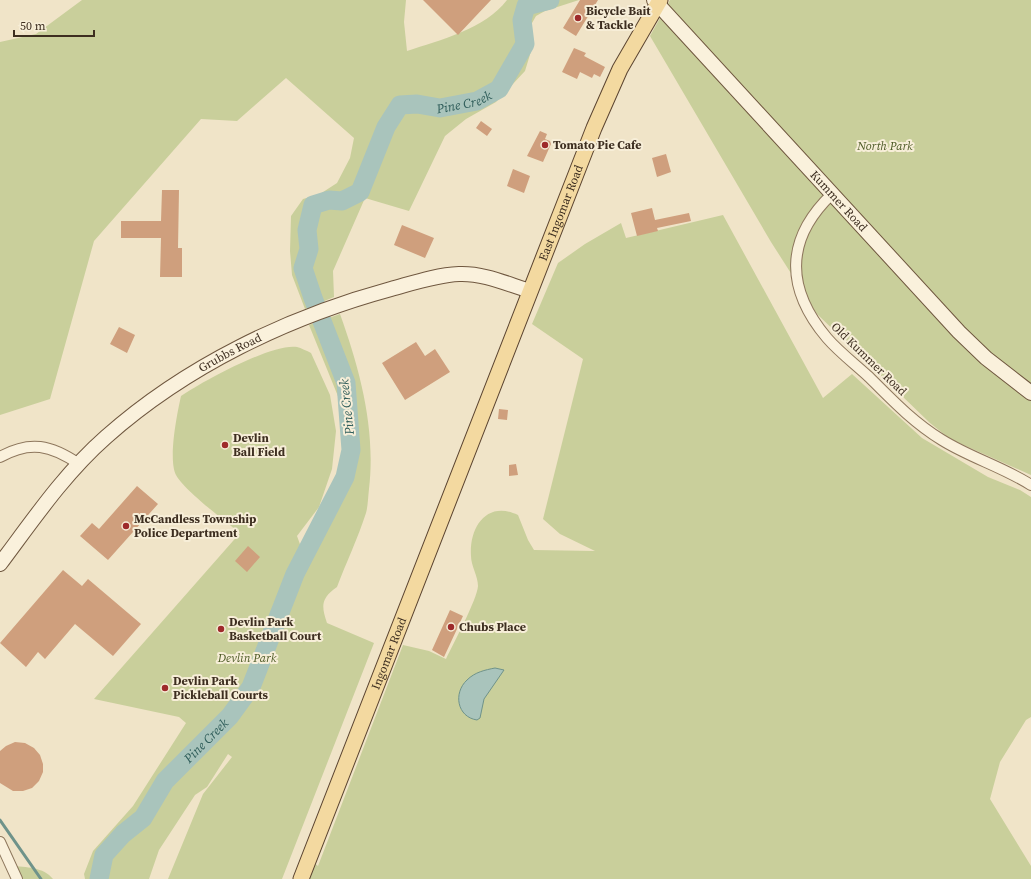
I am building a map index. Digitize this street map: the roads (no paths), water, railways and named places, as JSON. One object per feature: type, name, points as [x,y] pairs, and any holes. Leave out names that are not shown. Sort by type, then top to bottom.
[{"type":"main road","name":"East Ingomar Road","points":[[476,427],[609,93],[657,1]]},
{"type":"main road","name":"Ingomar Road","points":[[301,879],[476,427]]},
{"type":"street","name":"Kummer Road","points":[[657,1],[958,332],[986,358],[1031,393]]},
{"type":"street","name":"Old Kummer Road","points":[[832,194],[810,218],[797,250],[797,281],[804,305],[812,319],[828,339],[917,423],[944,441],[1031,485]]},
{"type":"street","name":"Grubbs Road","points":[[0,564],[39,511],[79,464],[122,424],[176,384],[242,347],[309,317],[369,295],[449,275],[476,275],[530,291]]},
{"type":"street","points":[[0,458],[17,449],[35,446],[58,451],[79,464]]},
{"type":"street","points":[[0,842],[17,879]]},
{"type":"water","points":[[495,668],[504,670],[484,699],[480,718],[477,720],[470,718],[461,709],[459,704],[460,691],[463,685],[470,677],[477,673]]},
{"type":"waterway","name":"Pine Creek","points":[[99,879],[104,855],[123,834],[143,818],[165,781],[230,716],[251,687],[295,574],[345,477],[351,450],[346,383],[303,268],[309,249],[307,230],[313,205],[329,200],[342,201],[360,192],[386,127],[400,105],[417,104],[440,108],[477,101],[499,89],[525,44],[522,20],[526,6],[550,0]]},
{"type":"waterway","points":[[0,820],[41,879]]},
{"type":"place","name":"Bicycle Bait & Tackle","points":[[578,18]]},
{"type":"place","name":"Tomato Pie Cafe","points":[[545,145]]},
{"type":"place","name":"Devlin Ball Field","points":[[225,445]]},
{"type":"place","name":"McCandless Township Police Department","points":[[126,526]]},
{"type":"place","name":"Chubs Place","points":[[451,627]]},
{"type":"place","name":"Devlin Park Basketball Court","points":[[221,629]]},
{"type":"place","name":"Devlin Park Pickleball Courts","points":[[165,688]]},
{"type":"park label","name":"North Park","points":[[885,146]]},
{"type":"park label","name":"Devlin Park","points":[[247,658]]}]
